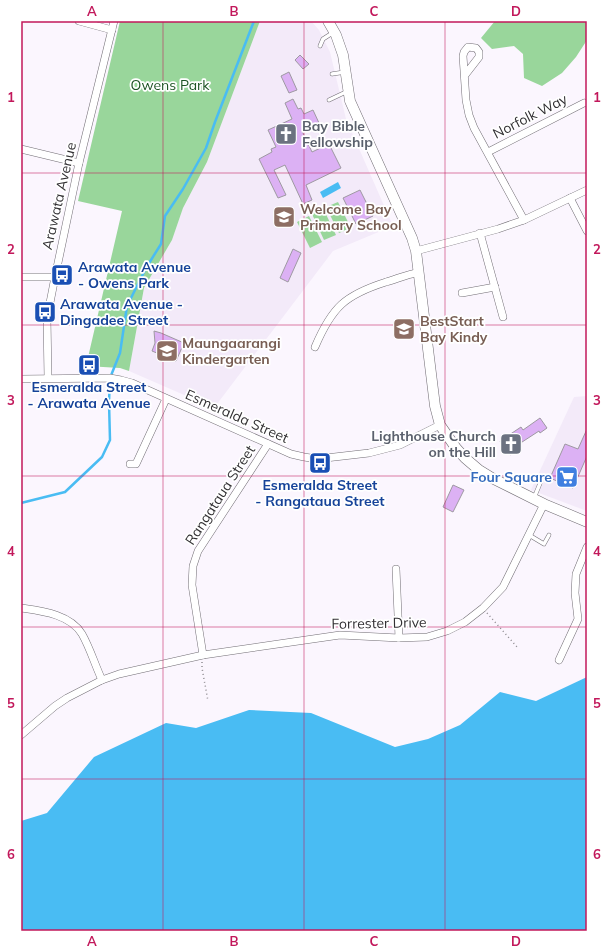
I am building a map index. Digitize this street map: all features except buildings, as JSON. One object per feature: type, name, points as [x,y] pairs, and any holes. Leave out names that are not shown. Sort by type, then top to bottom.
[{"type":"main road","points":[[328,21],[344,56],[350,101],[412,238],[416,251],[435,406],[440,425],[456,448],[479,470],[544,504],[587,522]]},
{"type":"street","points":[[79,21],[112,30]]},
{"type":"street","name":"Arawata Avenue","points":[[48,378],[47,318],[54,276],[79,163],[114,21]]},
{"type":"street","points":[[465,75],[466,100],[469,115],[474,128],[524,220]]},
{"type":"street","name":"Norfolk Way","points":[[488,152],[584,103]]},
{"type":"street","points":[[21,149],[79,163]]},
{"type":"street","points":[[416,251],[498,229],[524,220],[587,190]]},
{"type":"street","points":[[570,198],[587,231]]},
{"type":"street","points":[[480,233],[503,317]]},
{"type":"street","points":[[315,347],[324,326],[343,302],[364,289],[418,273]]},
{"type":"street","points":[[21,277],[54,276]]},
{"type":"street","points":[[462,294],[495,287]]},
{"type":"street","name":"Esmeralda Street","points":[[21,379],[110,378],[121,380],[291,454],[304,458],[317,459],[369,453],[400,445],[440,425]]},
{"type":"street","points":[[130,464],[136,464],[166,399]]},
{"type":"street","name":"Rangataua Street","points":[[203,655],[192,585],[193,566],[198,551],[268,444]]},
{"type":"street","name":"Forrester Drive","points":[[21,735],[55,706],[67,698],[102,680],[119,674],[203,655],[340,635],[399,638],[427,637],[447,631],[465,622],[494,599],[503,587],[544,504]]},
{"type":"street","points":[[559,660],[578,620],[575,593],[576,574],[587,547]]},
{"type":"street","points":[[396,569],[399,638]]},
{"type":"street","points":[[21,608],[57,615],[70,622],[81,633],[102,680]]},
{"type":"lane","points":[[320,46],[323,39],[334,32]]},
{"type":"lane","points":[[332,74],[346,72]]},
{"type":"lane","points":[[329,100],[349,91]]},
{"type":"lane","points":[[533,498],[541,481]]},
{"type":"lane","points":[[529,535],[544,544],[549,535]]},
{"type":"path","points":[[483,608],[518,648]]},
{"type":"path","points":[[203,655],[202,668],[208,701]]},
{"type":"shaded area","name":"Welcome Bay Primary School","points":[[260,21],[311,21],[319,30],[330,52],[346,119],[393,226],[333,251],[214,408],[129,371],[144,288],[172,240],[183,208],[207,162]]},
{"type":"shaded area","points":[[587,396],[587,511],[531,490],[574,397]]},
{"type":"green space","name":"Owens Park","points":[[120,21],[260,21],[207,162],[183,208],[172,240],[144,288],[129,371],[120,368],[86,366],[122,211],[78,201]]},
{"type":"green space","points":[[495,21],[587,21],[587,40],[576,57],[562,73],[542,86],[524,78],[523,54],[514,46],[492,49],[481,38]]},
{"type":"green space","points":[[338,202],[351,228],[339,233],[326,207]]},
{"type":"green space","points":[[323,208],[336,235],[324,240],[312,214]]},
{"type":"green space","points":[[309,216],[322,242],[310,248],[297,222]]},
{"type":"water","points":[[338,182],[341,188],[323,198],[320,192]]},
{"type":"water","points":[[587,677],[587,931],[21,931],[21,821],[47,813],[94,757],[166,723],[196,728],[249,710],[311,713],[395,747],[428,739],[460,725],[500,692],[536,701]]},
{"type":"waterway","points":[[21,503],[65,492],[102,457],[110,440],[110,378],[120,353],[127,306],[146,268],[161,244],[165,216],[183,189],[206,148],[254,21]]},
{"type":"place","name":"Bay Bible Fellowship","points":[[286,134]]},
{"type":"place","name":"Welcome Bay Primary School","points":[[284,217]]},
{"type":"place","name":"Arawata Avenue - Owens Park","points":[[62,275]]},
{"type":"place","name":"Arawata Avenue - Dingadee Street","points":[[45,312]]},
{"type":"place","name":"BestStart Bay Kindy","points":[[404,329]]},
{"type":"place","name":"Maungaarangi Kindergarten","points":[[167,351]]},
{"type":"place","name":"Esmeralda Street - Arawata Avenue","points":[[89,365]]},
{"type":"place","name":"Lighthouse Church on the Hill","points":[[511,444]]},
{"type":"place","name":"Esmeralda Street - Rangataua Street","points":[[320,463]]},
{"type":"place","name":"Four Square","points":[[567,477]]}]
